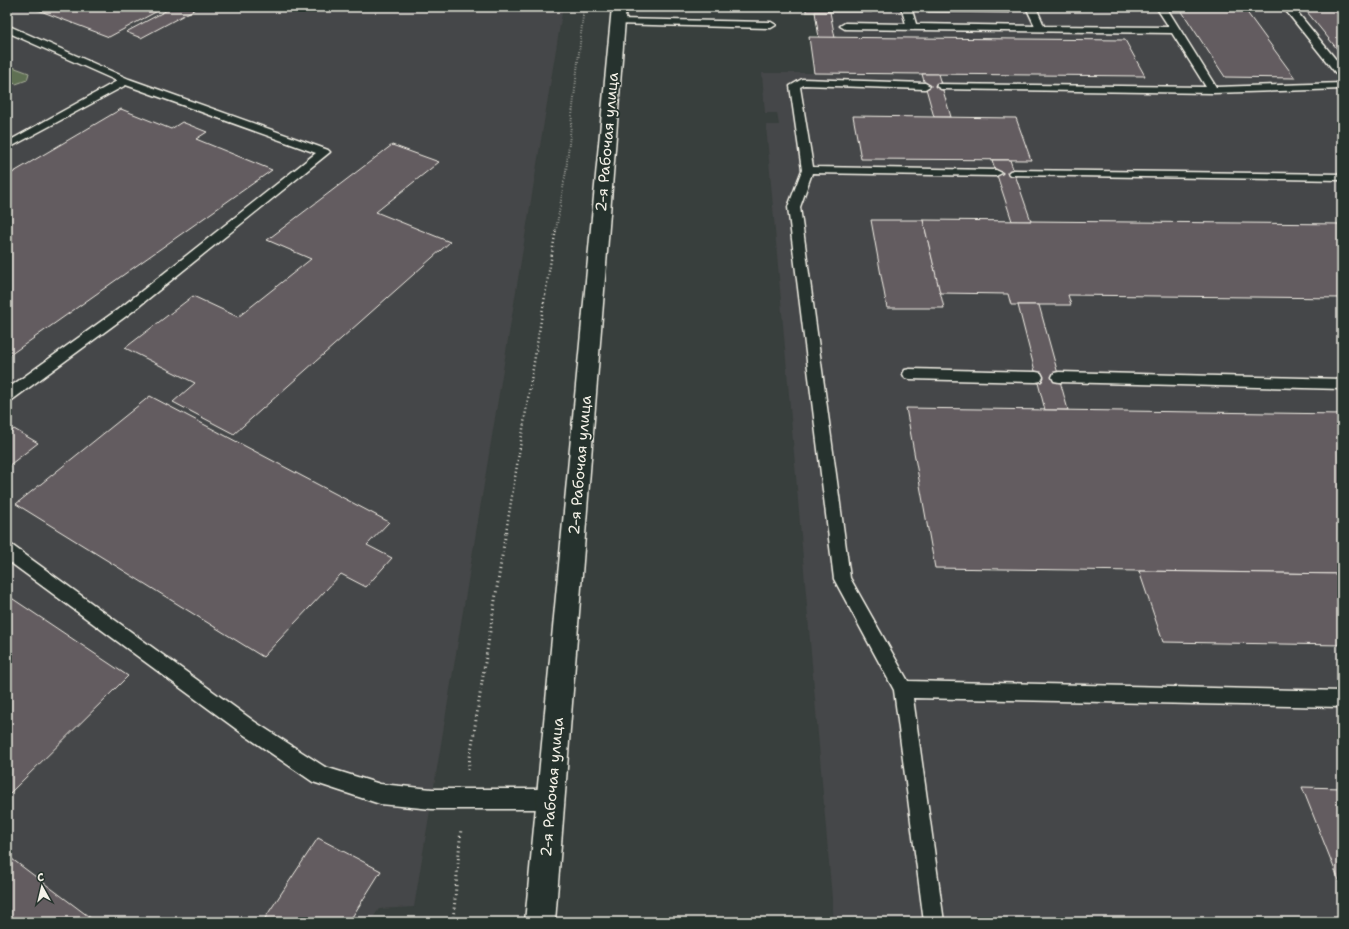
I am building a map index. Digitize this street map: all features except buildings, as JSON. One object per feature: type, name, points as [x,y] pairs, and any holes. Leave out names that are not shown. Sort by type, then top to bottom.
[{"type":"main road","name":"2-я Рабочая улица","points":[[540,922],[552,798],[618,15]]},
{"type":"lane","points":[[906,7],[912,27]]},
{"type":"lane","points":[[1031,7],[1041,29]]},
{"type":"lane","points":[[1161,7],[1213,90]]},
{"type":"lane","points":[[1288,7],[1342,74]]},
{"type":"lane","points":[[618,15],[771,25]]},
{"type":"lane","points":[[845,26],[1176,30]]},
{"type":"lane","points":[[7,28],[125,81],[324,152],[117,317],[57,362],[7,396]]},
{"type":"lane","points":[[7,146],[125,81]]},
{"type":"lane","points":[[925,86],[802,82],[795,86],[808,170],[794,207],[842,579],[904,689],[934,922]]},
{"type":"lane","points":[[942,86],[1213,90],[1342,86]]},
{"type":"lane","points":[[808,170],[996,172]]},
{"type":"lane","points":[[1014,173],[1342,177]]},
{"type":"lane","points":[[910,374],[1036,377]]},
{"type":"lane","points":[[1059,377],[1342,384]]},
{"type":"lane","points":[[7,551],[249,728],[320,775],[380,794],[432,799],[552,798]]},
{"type":"lane","points":[[904,689],[1342,699]]},
{"type":"path","points":[[454,922],[464,799],[546,286],[566,171],[584,7]]},
{"type":"shaded area","points":[[7,7],[563,7],[414,907],[379,909],[370,922],[96,922],[8,857],[7,858]]},
{"type":"shaded area","points":[[806,7],[1342,7],[1342,922],[834,922],[766,125],[779,125],[777,113],[765,113],[762,73],[814,73],[809,37],[819,37],[815,12],[806,12]]},
{"type":"green space","points":[[7,65],[29,73],[27,80],[16,84],[7,81]]}]
